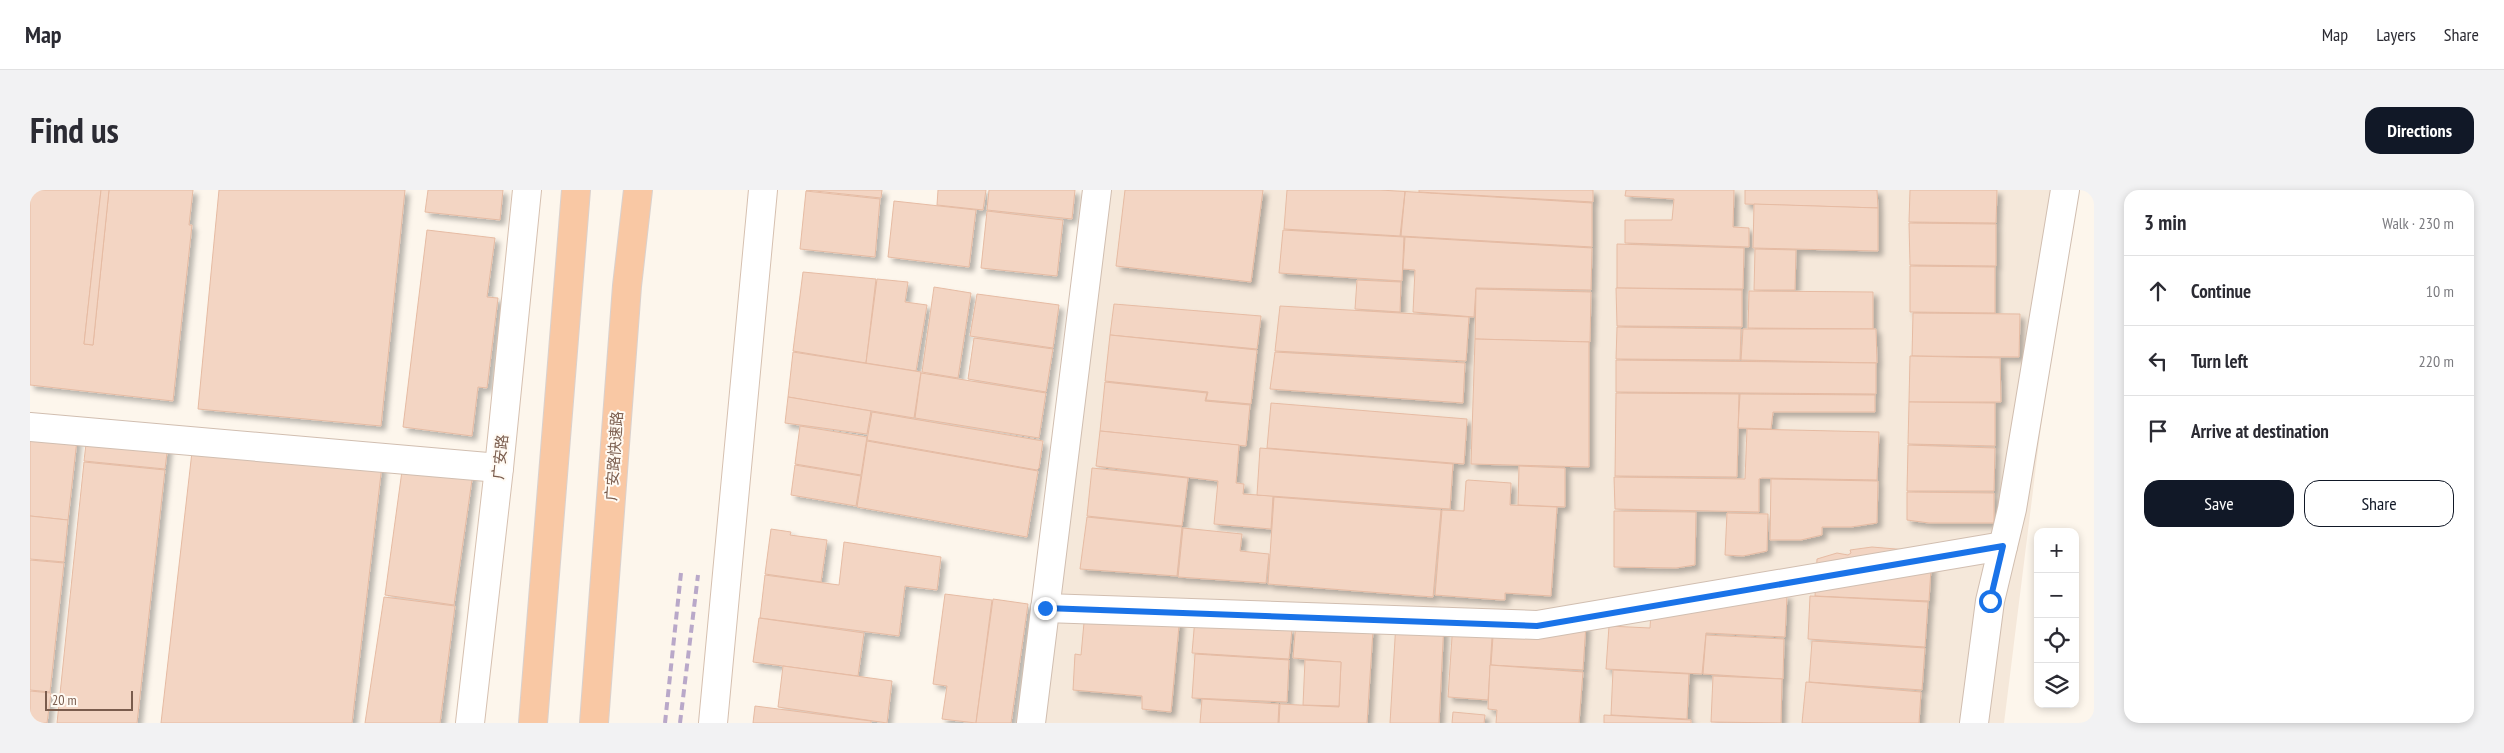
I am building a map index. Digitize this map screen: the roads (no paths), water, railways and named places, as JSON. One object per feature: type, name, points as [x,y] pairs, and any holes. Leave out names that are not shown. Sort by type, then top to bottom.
[{"type":"highway","points":[[533,723],[576,190]]},
{"type":"highway","name":"广安路快速路","points":[[594,723],[627,286],[638,190]]},
{"type":"street","name":"广安路","points":[[470,723],[499,468],[527,190]]},
{"type":"street","points":[[713,723],[763,190]]},
{"type":"street","points":[[1031,723],[1097,190]]},
{"type":"street","points":[[1974,723],[1990,601],[2012,509],[2065,190]]},
{"type":"street","points":[[30,427],[499,468]]},
{"type":"street","points":[[1045,608],[1537,626],[2003,546]]},
{"type":"railway","points":[[665,723],[681,573]]},
{"type":"railway","points":[[680,723],[698,575]]}]
